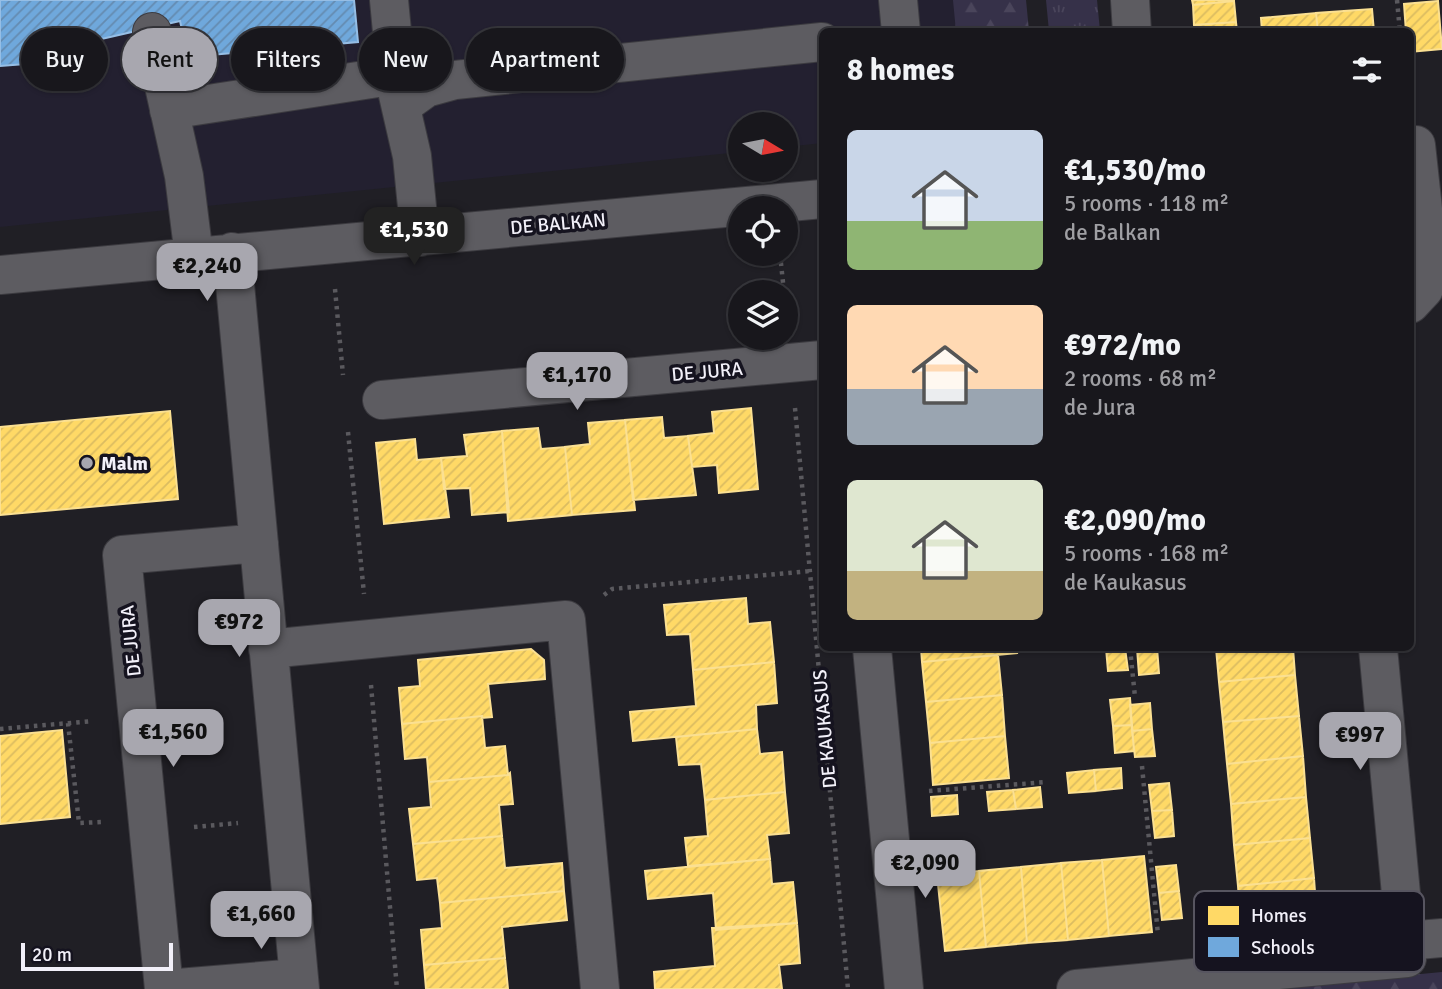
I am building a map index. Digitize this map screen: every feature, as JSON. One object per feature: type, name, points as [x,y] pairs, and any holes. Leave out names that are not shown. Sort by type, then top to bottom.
[{"type":"street","points":[[389,0],[392,28]]},
{"type":"street","points":[[898,0],[901,28]]},
{"type":"street","points":[[1129,0],[1132,28]]},
{"type":"street","points":[[452,81],[819,42]]},
{"type":"street","points":[[169,110],[359,79]]},
{"type":"street","points":[[165,91],[184,176],[194,256]]},
{"type":"street","points":[[399,91],[412,156],[420,236]]},
{"type":"street","points":[[1423,144],[1427,287]]},
{"type":"street","name":"DE BALKAN","points":[[0,275],[819,199]]},
{"type":"street","name":"DE JURA","points":[[232,252],[259,542],[299,983],[165,989],[122,555],[259,542]]},
{"type":"street","name":"DE JURA","points":[[382,401],[819,360]]},
{"type":"street","points":[[268,649],[566,620],[600,989]]},
{"type":"street","points":[[872,651],[904,989]]},
{"type":"street","points":[[1378,651],[1416,891]]},
{"type":"street","points":[[1076,989],[1258,972]]},
{"type":"path","points":[[1396,0],[1400,28]]},
{"type":"path","points":[[335,285],[344,383]]},
{"type":"path","name":"DE KAUKASUS","points":[[794,398],[848,989]]},
{"type":"path","points":[[347,419],[364,602]]},
{"type":"path","points":[[612,589],[810,571]]},
{"type":"path","points":[[1130,651],[1135,697]]},
{"type":"path","points":[[370,673],[397,989]]},
{"type":"path","points":[[0,729],[104,720]]},
{"type":"path","points":[[68,723],[79,823]]},
{"type":"path","points":[[1142,766],[1158,936]]},
{"type":"path","points":[[932,791],[1047,782]]},
{"type":"path","points":[[70,825],[113,821]]},
{"type":"path","points":[[183,828],[247,822]]},
{"type":"shaded area","points":[[0,0],[967,0],[970,28],[819,28],[819,143],[798,146],[798,112],[728,112],[728,153],[0,227]]},
{"type":"green space","points":[[953,0],[1026,0],[1029,28],[956,28]]},
{"type":"green space","points":[[1046,0],[1097,0],[1100,28],[1049,28]]},
{"type":"green space","points":[[1442,972],[1442,989],[1226,989],[1421,974]]},
{"type":"building: Homes","points":[[1192,0],[1234,0],[1234,1],[1193,5]]},
{"type":"building: Homes","points":[[1234,1],[1236,22],[1194,25],[1193,5]]},
{"type":"building: Homes","points":[[1438,1],[1442,49],[1414,52],[1414,28],[1406,28],[1404,4]]},
{"type":"building: Homes","points":[[1372,9],[1374,28],[1318,28],[1316,13]]},
{"type":"building: Homes","points":[[1316,13],[1318,28],[1262,28],[1261,18]]},
{"type":"building: Homes","points":[[1236,22],[1237,28],[1194,28],[1194,25]]},
{"type":"building: Homes","points":[[751,408],[758,489],[719,493],[717,465],[692,467],[688,436],[714,433],[712,412]]},
{"type":"building: Homes","name":"Malm","points":[[170,411],[178,499],[0,515],[0,427]]},
{"type":"building: Homes","points":[[662,417],[664,438],[688,436],[696,495],[633,500],[625,420]]},
{"type":"building: Homes","points":[[625,420],[635,510],[572,515],[565,447],[590,444],[588,423]]},
{"type":"building: Homes","points":[[538,428],[541,449],[565,447],[572,515],[508,521],[502,431]]},
{"type":"building: Homes","points":[[502,431],[509,512],[472,515],[470,488],[444,489],[441,458],[467,456],[464,435]]},
{"type":"building: Homes","points":[[415,439],[417,460],[441,458],[449,517],[384,524],[376,443]]},
{"type":"building: Homes","points":[[746,598],[748,624],[770,622],[774,662],[693,670],[690,634],[667,635],[664,605]]},
{"type":"building: Homes","points":[[531,649],[544,660],[545,679],[488,684],[492,717],[402,724],[399,688],[420,686],[418,660]]},
{"type":"building: Homes","points":[[921,651],[1017,653],[922,662]]},
{"type":"building: Homes","points":[[1106,651],[1125,651],[1128,670],[1108,671]]},
{"type":"building: Homes","points":[[1137,651],[1157,651],[1159,673],[1139,675]]},
{"type":"building: Homes","points":[[1216,651],[1293,651],[1295,675],[1219,682]]},
{"type":"building: Homes","points":[[998,655],[1002,695],[926,702],[922,662]]},
{"type":"building: Homes","points":[[774,662],[777,703],[756,705],[757,729],[633,741],[630,712],[696,706],[693,670]]},
{"type":"building: Homes","points":[[1295,675],[1299,716],[1223,722],[1219,682]]},
{"type":"building: Homes","points":[[1002,695],[1005,736],[930,743],[926,702]]},
{"type":"building: Homes","points":[[1130,698],[1132,725],[1113,726],[1110,700]]},
{"type":"building: Homes","points":[[1150,703],[1152,729],[1132,731],[1130,705]]},
{"type":"building: Homes","points":[[482,716],[485,748],[505,746],[508,775],[429,782],[427,757],[405,759],[402,724]]},
{"type":"building: Homes","points":[[1299,716],[1303,756],[1227,764],[1223,722]]},
{"type":"building: Homes","points":[[1132,725],[1134,751],[1115,753],[1113,726]]},
{"type":"building: Homes","points":[[757,729],[760,754],[782,752],[785,792],[705,800],[701,764],[679,765],[676,737]]},
{"type":"building: Homes","points":[[1152,729],[1155,756],[1135,757],[1132,731]]},
{"type":"building: Homes","points":[[62,730],[70,817],[0,824],[0,736]]},
{"type":"building: Homes","points":[[1005,736],[1009,778],[933,785],[930,743]]},
{"type":"building: Homes","points":[[1303,756],[1306,797],[1231,804],[1227,764]]},
{"type":"building: Homes","points":[[1121,768],[1122,788],[1096,791],[1094,770]]},
{"type":"building: Homes","points":[[1094,770],[1096,791],[1069,793],[1067,773]]},
{"type":"building: Homes","points":[[510,773],[513,804],[499,805],[502,836],[413,844],[409,809],[431,807],[429,782]]},
{"type":"building: Homes","points":[[1169,783],[1172,810],[1152,811],[1149,785]]},
{"type":"building: Homes","points":[[1040,787],[1042,807],[1016,809],[1013,790]]},
{"type":"building: Homes","points":[[1013,790],[1016,809],[989,811],[987,792]]},
{"type":"building: Homes","points":[[785,792],[789,833],[767,835],[770,859],[688,866],[685,838],[708,836],[705,800]]},
{"type":"building: Homes","points":[[957,795],[958,814],[932,816],[931,797]]},
{"type":"building: Homes","points":[[1306,797],[1310,838],[1234,845],[1231,804]]},
{"type":"building: Homes","points":[[1172,810],[1174,836],[1155,838],[1152,811]]},
{"type":"building: Homes","points":[[502,836],[505,868],[562,863],[564,891],[440,903],[437,878],[417,880],[413,844]]},
{"type":"building: Homes","points":[[1310,838],[1314,878],[1238,886],[1234,845]]},
{"type":"building: Homes","points":[[1144,856],[1152,932],[1109,936],[1102,860]]},
{"type":"building: Homes","points":[[770,859],[772,884],[793,882],[797,923],[716,930],[713,893],[648,899],[645,871]]},
{"type":"building: Homes","points":[[1102,860],[1109,936],[1068,940],[1061,863]]},
{"type":"building: Homes","points":[[1061,863],[1068,940],[1027,943],[1021,867]]},
{"type":"building: Homes","points":[[1176,865],[1179,891],[1159,893],[1156,867]]},
{"type":"building: Homes","points":[[1021,867],[1027,943],[986,947],[979,871]]},
{"type":"building: Homes","points":[[979,871],[986,947],[945,951],[937,875]]},
{"type":"building: Homes","points":[[1314,878],[1315,891],[1238,891],[1238,886]]},
{"type":"building: Homes","points":[[564,891],[567,920],[502,927],[505,958],[424,965],[421,930],[442,928],[440,903]]},
{"type":"building: Homes","points":[[1179,891],[1182,918],[1162,920],[1159,893]]},
{"type":"building: Homes","points":[[797,923],[800,963],[779,965],[782,989],[655,989],[654,972],[715,966],[712,928]]},
{"type":"building: Homes","points":[[505,958],[508,989],[426,989],[424,965]]},
{"type":"building: Schools","points":[[0,0],[354,0],[358,42],[345,43],[345,28],[231,28],[231,53],[217,54],[217,28],[182,28],[180,21],[149,28],[122,28],[122,34],[108,37],[108,28],[21,28],[21,64],[0,66]]},
{"type":"place","name":"Malm","points":[[87,463]]}]
